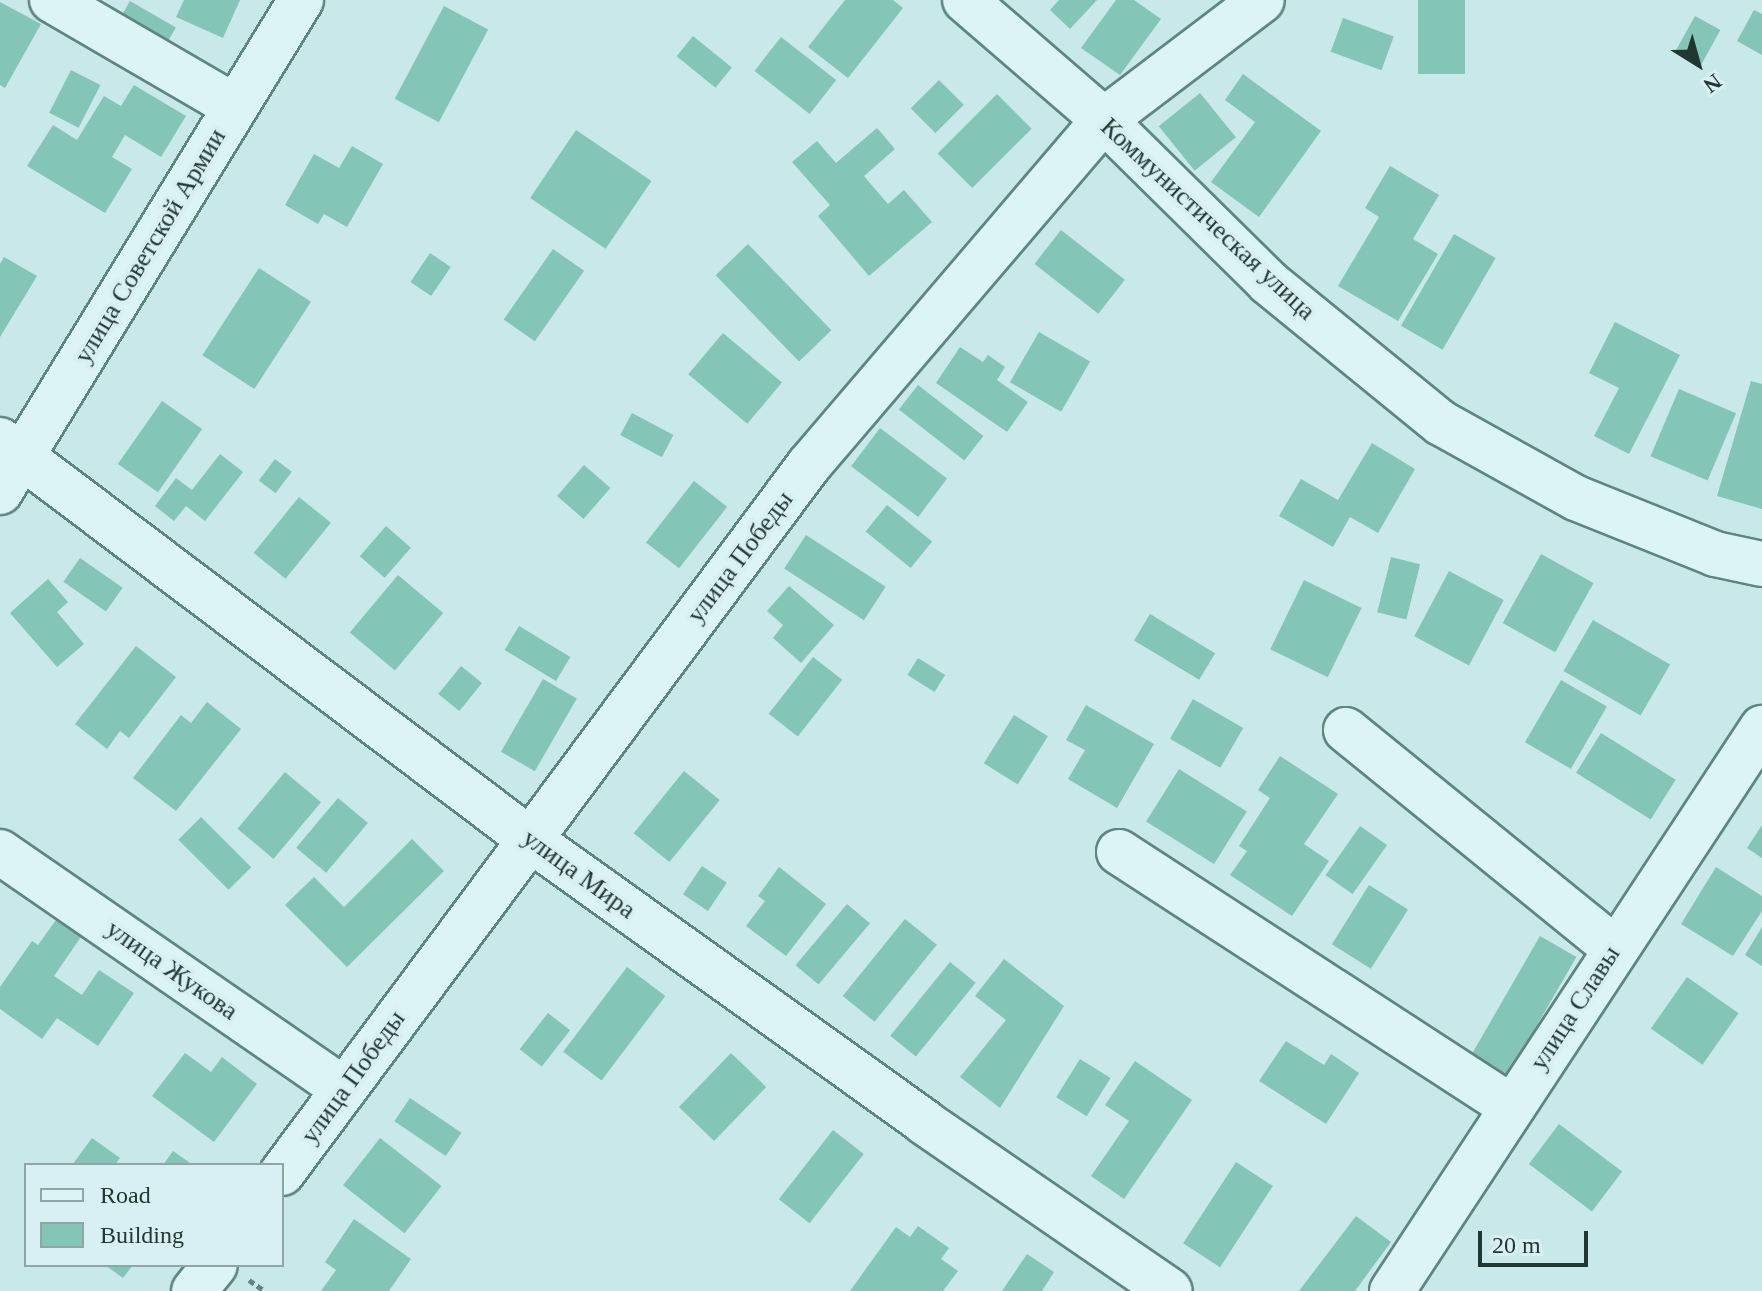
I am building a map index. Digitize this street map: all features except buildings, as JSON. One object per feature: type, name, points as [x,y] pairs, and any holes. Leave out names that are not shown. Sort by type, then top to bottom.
[{"type":"street","points":[[52,0],[234,106]]},
{"type":"street","name":"улица Советской Армии","points":[[0,492],[12,448],[301,0]]},
{"type":"street","name":"Коммунистическая улица","points":[[965,0],[1104,120],[1268,282],[1441,423],[1576,498],[1715,554],[1762,564]]},
{"type":"street","name":"улица Победы","points":[[284,1170],[528,838],[809,465],[1104,120],[1262,0]]},
{"type":"street","name":"улица Мира","points":[[12,448],[528,838],[924,1122],[1170,1291]]},
{"type":"street","name":"улица Славы","points":[[1392,1291],[1614,948],[1762,728]]},
{"type":"street","points":[[1346,730],[1614,948]]},
{"type":"street","name":"улица Жукова","points":[[0,852],[344,1089]]},
{"type":"street","points":[[1119,852],[1511,1107]]},
{"type":"street","points":[[194,1291],[213,1267]]}]
